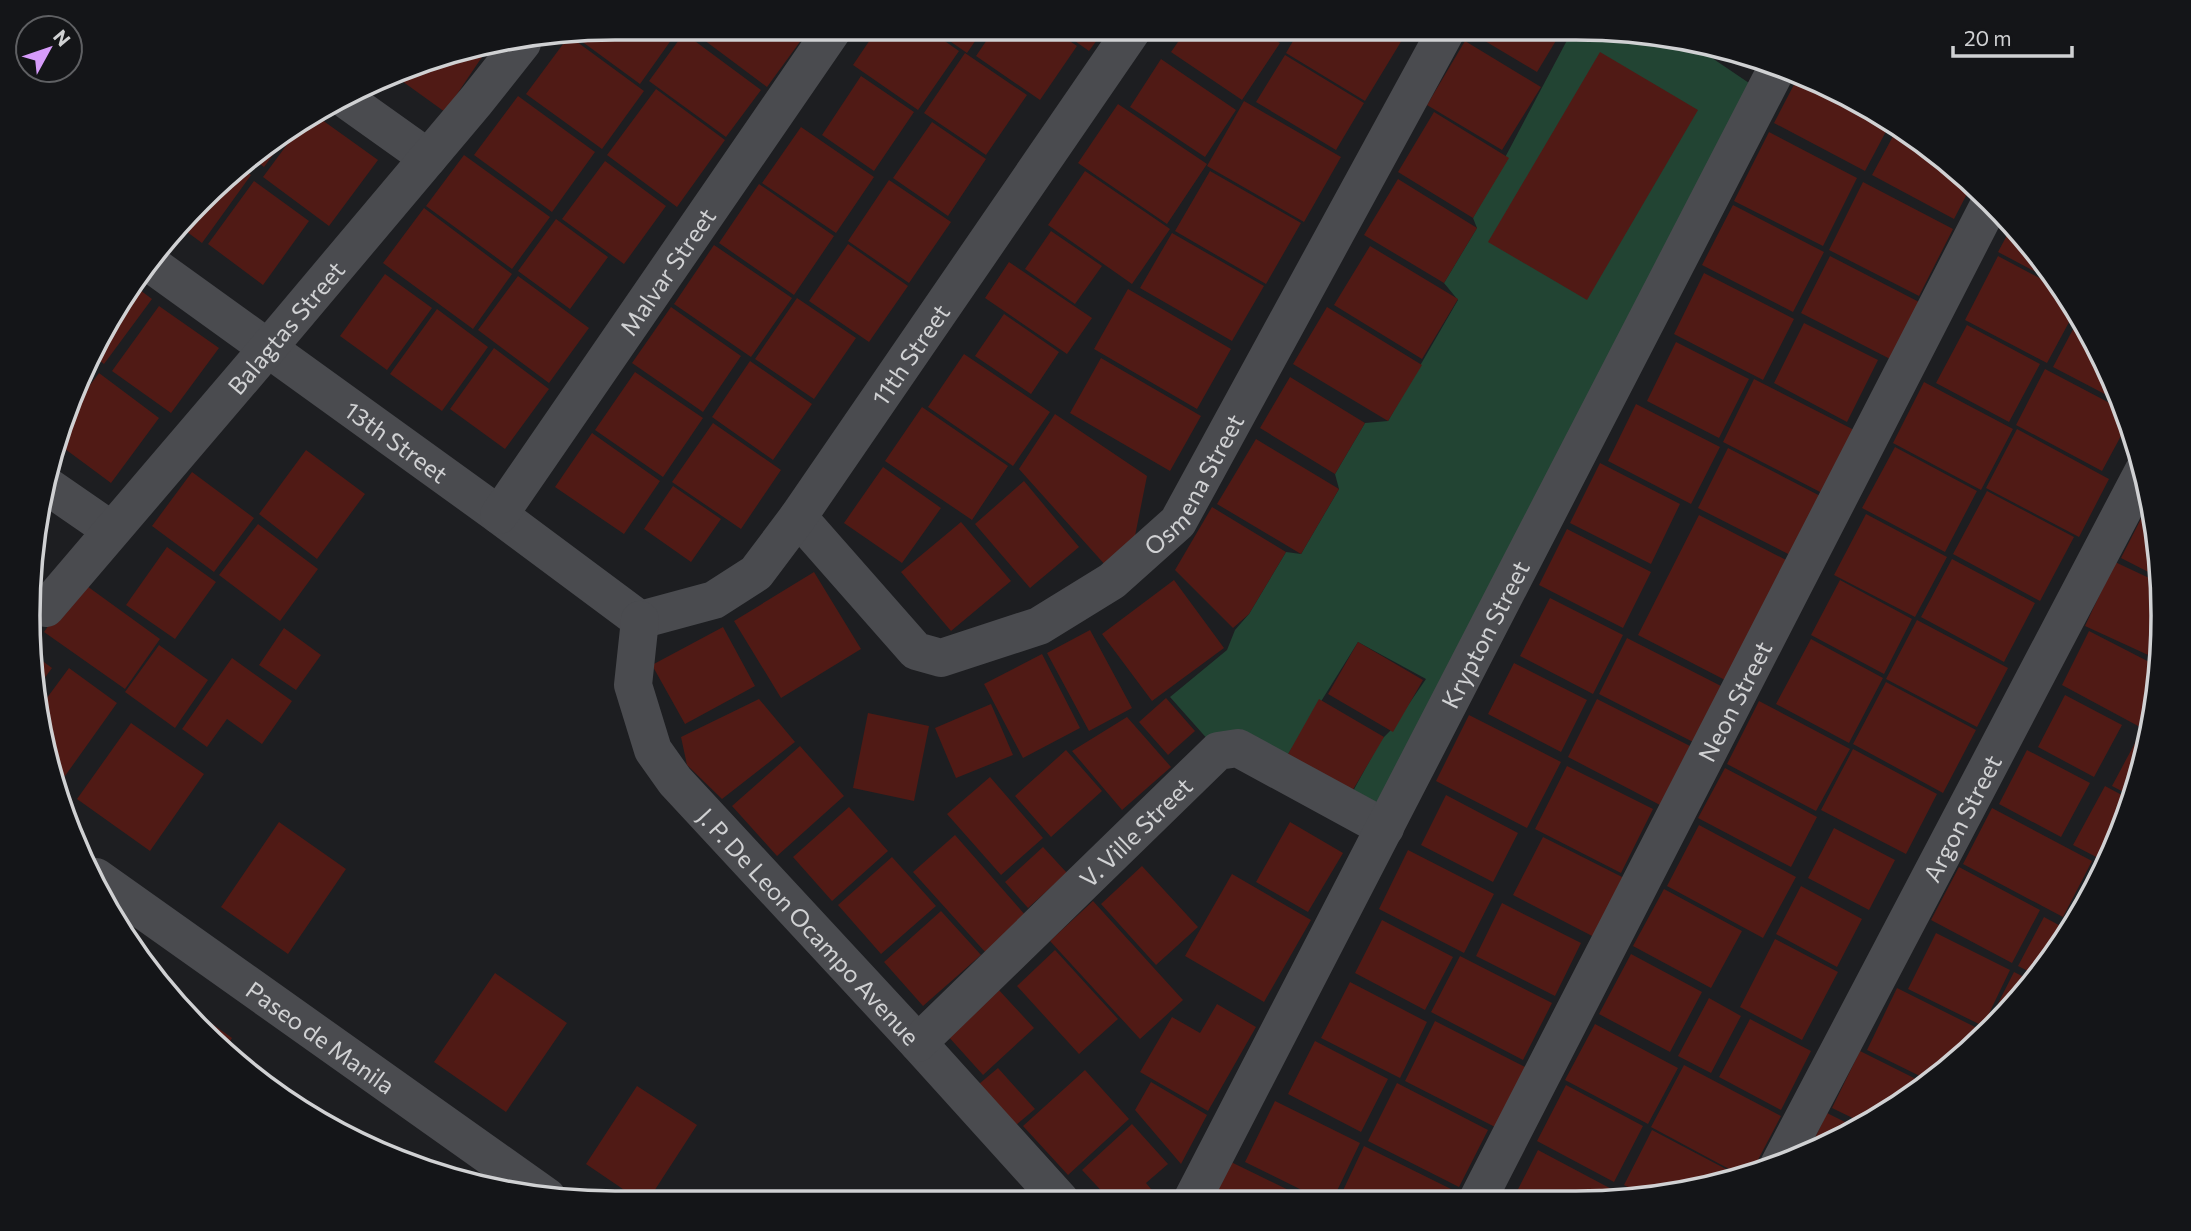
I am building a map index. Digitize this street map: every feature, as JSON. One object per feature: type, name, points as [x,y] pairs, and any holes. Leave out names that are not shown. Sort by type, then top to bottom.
[{"type":"street","name":"Malvar Street","points":[[499,515],[826,40]]},
{"type":"street","name":"11th Street","points":[[640,620],[714,600],[756,573],[798,517],[1125,40]]},
{"type":"street","name":"Osmena Street","points":[[798,517],[916,651],[941,658],[1039,626],[1112,582],[1178,522],[1441,40]]},
{"type":"street","name":"Balagtas Street","points":[[46,608],[268,348],[517,49]]},
{"type":"street","name":"Krypton Street","points":[[1197,1191],[1773,76]]},
{"type":"street","points":[[353,104],[428,158]]},
{"type":"street","name":"Neon Street","points":[[1482,1191],[1985,212]]},
{"type":"street","name":"13th Street","points":[[156,269],[640,620]]},
{"type":"street","name":"Argon Street","points":[[1787,1150],[2136,486]]},
{"type":"street","points":[[54,491],[111,530]]},
{"type":"street","name":"J. P. De Leon Ocampo Avenue","points":[[640,620],[633,685],[653,750],[675,781],[1052,1191]]},
{"type":"street","name":"V. Ville Street","points":[[918,1043],[1218,751],[1238,748],[1385,828]]},
{"type":"street","name":"Paseo de Manila","points":[[108,886],[529,1184]]},
{"type":"green space","points":[[1567,40],[1613,41],[1688,51],[1710,56],[1749,83],[1385,828],[1346,804],[1381,740],[1391,730],[1426,679],[1358,642],[1287,756],[1218,751],[1170,697],[1227,650],[1235,630],[1249,614],[1286,552],[1301,554],[1339,489],[1335,474],[1365,423],[1388,421],[1458,300],[1444,283],[1477,228],[1473,218]]},
{"type":"building","points":[[671,40],[640,84],[581,41]]},
{"type":"building","points":[[679,40],[693,40],[761,90],[726,137],[649,81]]},
{"type":"building","points":[[704,40],[801,40],[767,87]]},
{"type":"building","points":[[870,40],[943,40],[959,51],[918,110],[853,65]]},
{"type":"building","points":[[948,40],[976,40],[967,53]]},
{"type":"building","points":[[987,40],[1068,40],[1077,46],[1040,100],[976,56]]},
{"type":"building","points":[[1074,40],[1097,40],[1089,51]]},
{"type":"building","points":[[1179,40],[1275,40],[1280,43],[1242,100],[1171,52]]},
{"type":"building","points":[[1294,40],[1402,40],[1365,101],[1286,53]]},
{"type":"building","points":[[1483,40],[1556,40],[1537,72]]},
{"type":"building","points":[[576,41],[644,91],[602,149],[526,94],[564,42]]},
{"type":"building","points":[[1465,41],[1541,87],[1502,150],[1427,105]]},
{"type":"building","points":[[1600,52],[1698,110],[1587,300],[1488,242]]},
{"type":"building","points":[[965,53],[1027,95],[986,155],[924,113]]},
{"type":"building","points":[[1285,55],[1364,103],[1336,150],[1256,102]]},
{"type":"building","points":[[483,56],[445,112],[402,81]]},
{"type":"building","points":[[1161,59],[1236,110],[1205,157],[1130,107]]},
{"type":"building","points":[[861,76],[914,112],[874,171],[822,135]]},
{"type":"building","points":[[1795,83],[1886,131],[1865,171],[1774,123]]},
{"type":"building","points":[[656,89],[725,140],[677,207],[607,155]]},
{"type":"building","points":[[518,96],[595,152],[552,212],[474,155]]},
{"type":"building","points":[[1244,101],[1341,157],[1304,222],[1207,166]]},
{"type":"building","points":[[1118,104],[1207,164],[1167,224],[1078,163]]},
{"type":"building","points":[[1434,112],[1509,158],[1473,218],[1398,172]]},
{"type":"building","points":[[323,120],[378,160],[329,226],[263,177],[289,142]]},
{"type":"building","points":[[932,122],[986,159],[948,216],[893,178]]},
{"type":"building","points":[[801,127],[874,177],[836,233],[762,183]]},
{"type":"building","points":[[1769,132],[1857,178],[1823,246],[1734,201]]},
{"type":"building","points":[[1893,136],[1926,159],[1967,194],[1954,219],[1872,175]]},
{"type":"building","points":[[275,152],[264,167],[260,164]]},
{"type":"building","points":[[464,155],[550,217],[512,269],[426,206]]},
{"type":"building","points":[[605,161],[666,206],[624,264],[562,219]]},
{"type":"building","points":[[1085,171],[1170,229],[1132,284],[1048,225]]},
{"type":"building","points":[[1210,171],[1301,223],[1266,284],[1175,231]]},
{"type":"building","points":[[248,173],[251,175],[202,243],[187,232]]},
{"type":"building","points":[[1398,179],[1477,228],[1444,283],[1364,235]]},
{"type":"building","points":[[889,180],[951,222],[909,283],[848,241]]},
{"type":"building","points":[[254,181],[309,221],[263,285],[208,244]]},
{"type":"building","points":[[1863,182],[1953,229],[1919,296],[1829,250]]},
{"type":"building","points":[[759,184],[834,236],[794,295],[719,243]]},
{"type":"building","points":[[1733,205],[1824,252],[1793,312],[1702,265]]},
{"type":"building","points":[[424,208],[512,274],[473,329],[383,263]]},
{"type":"building","points":[[556,219],[608,257],[570,309],[518,271]]},
{"type":"building","points":[[1051,231],[1102,266],[1075,304],[1025,269]]},
{"type":"building","points":[[1172,233],[1264,286],[1232,341],[1140,288]]},
{"type":"building","points":[[2007,235],[2038,273],[1998,252]]},
{"type":"building","points":[[848,244],[908,286],[869,342],[809,301]]},
{"type":"building","points":[[714,245],[792,298],[751,357],[674,304]]},
{"type":"building","points":[[1370,246],[1458,299],[1422,359],[1334,305]]},
{"type":"building","points":[[1830,256],[1921,303],[1892,360],[1801,313]]},
{"type":"building","points":[[1998,256],[2042,280],[2070,321],[2047,363],[1965,320]]},
{"type":"building","points":[[1009,262],[1092,318],[1067,354],[985,298]]},
{"type":"building","points":[[1704,273],[1794,319],[1763,380],[1674,334]]},
{"type":"building","points":[[385,274],[432,308],[387,370],[340,336]]},
{"type":"building","points":[[518,276],[589,328],[549,383],[478,330]]},
{"type":"building","points":[[1128,289],[1231,349],[1197,409],[1094,349]]},
{"type":"building","points":[[141,291],[152,299],[104,364],[100,361]]},
{"type":"building","points":[[797,298],[856,338],[814,399],[755,359]]},
{"type":"building","points":[[159,306],[219,348],[171,413],[112,371]]},
{"type":"building","points":[[671,307],[741,356],[703,412],[632,363]]},
{"type":"building","points":[[1327,307],[1422,365],[1388,421],[1293,364]]},
{"type":"building","points":[[437,309],[488,347],[442,411],[390,374]]},
{"type":"building","points":[[1004,314],[1059,352],[1031,394],[975,356]]},
{"type":"building","points":[[1804,323],[1878,360],[1847,422],[1774,383]]},
{"type":"building","points":[[1967,325],[2040,364],[2009,422],[1936,383]]},
{"type":"building","points":[[2074,328],[2107,395],[2053,367]]},
{"type":"building","points":[[1676,342],[1749,379],[1719,438],[1647,401]]},
{"type":"building","points":[[494,348],[549,389],[505,449],[450,409]]},
{"type":"building","points":[[964,354],[1050,412],[1013,466],[928,407]]},
{"type":"building","points":[[1101,358],[1201,416],[1170,471],[1070,413]]},
{"type":"building","points":[[750,361],[812,404],[773,460],[712,417]]},
{"type":"building","points":[[2045,369],[2110,403],[2121,435],[2102,471],[2016,425]]},
{"type":"building","points":[[635,372],[703,418],[663,477],[595,430]]},
{"type":"building","points":[[99,373],[159,418],[111,483],[65,449],[86,390]]},
{"type":"building","points":[[1290,377],[1365,423],[1335,474],[1260,428]]},
{"type":"building","points":[[1754,379],[1856,431],[1824,494],[1723,442]]},
{"type":"building","points":[[1924,382],[2013,429],[1981,490],[1893,443]]},
{"type":"building","points":[[1636,404],[1720,447],[1691,504],[1608,461]]},
{"type":"building","points":[[922,407],[1008,466],[972,520],[885,461]]},
{"type":"building","points":[[1055,414],[1147,476],[1132,551],[1107,567],[1019,469]]},
{"type":"building","points":[[713,423],[781,470],[741,529],[672,482]]},
{"type":"building","points":[[2017,429],[2109,479],[2079,537],[1986,488]]},
{"type":"building","points":[[592,433],[660,481],[624,534],[555,487]]},
{"type":"building","points":[[1256,439],[1339,489],[1301,554],[1217,504]]},
{"type":"building","points":[[1895,447],[1977,491],[1945,552],[1862,508]]},
{"type":"building","points":[[1728,448],[1826,499],[1796,558],[1698,508]]},
{"type":"building","points":[[306,450],[365,494],[317,559],[259,514]]},
{"type":"building","points":[[1600,463],[1680,504],[1651,564],[1570,523]]},
{"type":"building","points":[[883,467],[941,508],[902,563],[844,523]]},
{"type":"building","points":[[192,472],[254,518],[214,572],[152,526]]},
{"type":"building","points":[[1024,481],[1079,547],[1030,588],[975,524]]},
{"type":"building","points":[[673,486],[721,519],[691,562],[644,529]]},
{"type":"building","points":[[1987,491],[2074,537],[2040,601],[1953,554]]},
{"type":"building","points":[[1212,507],[1286,552],[1249,614],[1233,628],[1175,570]]},
{"type":"building","points":[[1866,514],[1947,557],[1915,617],[1834,575]]},
{"type":"building","points":[[1699,515],[1786,560],[1725,680],[1638,635]]},
{"type":"building","points":[[2142,516],[2149,573],[2121,558]]},
{"type":"building","points":[[961,522],[1011,581],[951,631],[901,572]]},
{"type":"building","points":[[258,524],[318,569],[280,621],[219,575]]},
{"type":"building","points":[[1567,529],[1651,572],[1623,628],[1539,585]]},
{"type":"building","points":[[167,547],[216,582],[175,639],[126,605]]},
{"type":"building","points":[[1952,559],[2035,603],[2004,662],[1921,617]]},
{"type":"building","points":[[2115,562],[2150,578],[2150,656],[2085,626]]},
{"type":"building","points":[[814,572],[861,649],[781,698],[734,621]]},
{"type":"building","points":[[1174,580],[1224,648],[1152,701],[1102,634]]},
{"type":"building","points":[[1840,580],[1912,619],[1884,674],[1811,635]]},
{"type":"building","points":[[80,581],[160,639],[125,689],[44,632]]},
{"type":"building","points":[[1550,598],[1623,635],[1593,694],[1520,656]]},
{"type":"building","points":[[1917,620],[2008,668],[1977,727],[1886,679]]},
{"type":"building","points":[[723,627],[755,686],[685,724],[652,665]]},
{"type":"building","points":[[284,628],[321,655],[296,690],[259,665]]},
{"type":"building","points":[[1090,630],[1132,708],[1089,731],[1047,653]]},
{"type":"building","points":[[2089,631],[2149,662],[2140,727],[2062,685]]},
{"type":"building","points":[[1627,638],[1723,687],[1695,743],[1599,694]]},
{"type":"building","points":[[1811,639],[1883,678],[1849,743],[1776,704]]},
{"type":"building","points":[[1358,642],[1423,680],[1393,732],[1328,694]]},
{"type":"building","points":[[159,645],[208,680],[175,728],[125,692]]},
{"type":"building","points":[[1042,654],[1080,728],[1023,758],[984,684]]},
{"type":"building","points":[[232,658],[292,701],[262,744],[227,719],[207,747],[182,729]]},
{"type":"building","points":[[42,660],[52,668],[44,679]]},
{"type":"building","points":[[1514,663],[1587,700],[1561,752],[1488,714]]},
{"type":"building","points":[[69,668],[117,703],[65,776],[51,728],[46,699]]},
{"type":"building","points":[[1886,682],[1976,730],[1943,793],[1853,744]]},
{"type":"building","points":[[2065,695],[2122,725],[2094,777],[2038,747]]},
{"type":"building","points":[[1166,698],[1195,731],[1168,755],[1139,722]]},
{"type":"building","points":[[759,699],[795,742],[722,799],[687,765],[681,737]]},
{"type":"building","points":[[1319,699],[1384,737],[1351,793],[1287,756]]},
{"type":"building","points":[[1597,699],[1690,746],[1660,805],[1568,757]]},
{"type":"building","points":[[1759,701],[1850,749],[1816,811],[1727,764]]},
{"type":"building","points":[[991,704],[1013,755],[956,778],[935,728]]},
{"type":"building","points":[[868,713],[929,726],[914,801],[853,788]]},
{"type":"building","points":[[1469,715],[1561,762],[1527,828],[1436,781]]},
{"type":"building","points":[[1127,717],[1171,767],[1122,810],[1072,751]]},
{"type":"building","points":[[131,723],[204,774],[150,851],[77,799]]},
{"type":"building","points":[[2137,739],[2123,792],[2112,786]]},
{"type":"building","points":[[800,746],[844,796],[777,856],[732,806]]},
{"type":"building","points":[[1853,749],[1937,794],[1906,854],[1821,810]]},
{"type":"building","points":[[1066,750],[1102,791],[1051,837],[1015,796]]},
{"type":"building","points":[[2027,750],[2090,783],[2061,837],[1999,804]]},
{"type":"building","points":[[1567,766],[1653,809],[1621,873],[1535,829]]},
{"type":"building","points":[[1725,768],[1817,817],[1791,867],[1698,818]]},
{"type":"building","points":[[990,777],[1043,838],[1001,875],[947,814]]},
{"type":"building","points":[[2105,786],[2122,795],[2097,857],[2073,845]]},
{"type":"building","points":[[1446,795],[1518,833],[1493,882],[1421,845]]},
{"type":"building","points":[[849,807],[888,851],[832,901],[793,857]]},
{"type":"building","points":[[1992,808],[2092,861],[2063,917],[1963,864]]},
{"type":"building","points":[[279,822],[346,869],[288,954],[221,907]]},
{"type":"building","points":[[1290,822],[1343,853],[1308,912],[1256,882]]},
{"type":"building","points":[[1699,825],[1796,877],[1763,938],[1667,886]]},
{"type":"building","points":[[1834,828],[1895,860],[1869,910],[1808,878]]},
{"type":"building","points":[[955,835],[1026,916],[986,953],[913,872]]},
{"type":"building","points":[[1543,837],[1626,879],[1596,938],[1513,895]]},
{"type":"building","points":[[1043,847],[1067,873],[1028,908],[1005,882]]},
{"type":"building","points":[[1408,850],[1494,894],[1464,953],[1379,909]]},
{"type":"building","points":[[892,857],[936,906],[881,954],[838,905]]},
{"type":"building","points":[[1142,866],[1198,927],[1156,965],[1101,904]]},
{"type":"building","points":[[1959,867],[2040,910],[2012,963],[1931,920]]},
{"type":"building","points":[[1232,874],[1311,920],[1264,1002],[1185,956]]},
{"type":"building","points":[[1801,886],[1862,919],[1837,967],[1776,934]]},
{"type":"building","points":[[1664,889],[1742,931],[1711,988],[1633,946]]},
{"type":"building","points":[[1093,901],[1183,1000],[1140,1039],[1050,941]]},
{"type":"building","points":[[1502,903],[1581,943],[1555,996],[1476,956]]},
{"type":"building","points":[[941,911],[981,955],[923,1006],[884,962]]},
{"type":"building","points":[[2044,917],[2060,926],[2028,971],[2018,966]]},
{"type":"building","points":[[1382,920],[1453,957],[1425,1010],[1355,973]]},
{"type":"building","points":[[1936,933],[2010,970],[1988,1016],[1980,1024],[1908,989]]},
{"type":"building","points":[[1775,939],[1838,972],[1802,1040],[1740,1007]]},
{"type":"building","points":[[1055,950],[1118,1019],[1079,1054],[1017,986]]},
{"type":"building","points":[[1631,954],[1702,992],[1670,1052],[1599,1014]]},
{"type":"building","points":[[1460,956],[1552,1003],[1523,1060],[1431,1012]]},
{"type":"building","points":[[2014,972],[2023,977],[2008,995],[1996,1008]]},
{"type":"building","points":[[495,973],[567,1023],[506,1112],[434,1062]]},
{"type":"building","points":[[1350,982],[1427,1022],[1400,1078],[1321,1038]]},
{"type":"building","points":[[1897,988],[1976,1028],[1920,1076],[1867,1050]]},
{"type":"building","points":[[998,989],[1034,1028],[983,1075],[947,1035]]},
{"type":"building","points":[[1709,998],[1741,1016],[1711,1073],[1678,1056]]},
{"type":"building","points":[[1217,1004],[1256,1027],[1208,1111],[1140,1072],[1172,1017],[1200,1033]]},
{"type":"building","points":[[1750,1019],[1811,1051],[1781,1110],[1719,1077]]},
{"type":"building","points":[[207,1020],[232,1038],[230,1042]]},
{"type":"building","points":[[1435,1021],[1527,1068],[1497,1128],[1405,1081]]},
{"type":"building","points":[[1595,1024],[1678,1068],[1648,1124],[1565,1080]]},
{"type":"building","points":[[1315,1041],[1388,1079],[1361,1132],[1288,1094]]},
{"type":"building","points":[[1860,1051],[1916,1079],[1854,1119],[1832,1108]]},
{"type":"building","points":[[1684,1065],[1781,1116],[1757,1161],[1730,1169],[1651,1127]]},
{"type":"building","points":[[998,1068],[1035,1109],[1016,1125],[979,1084]]},
{"type":"building","points":[[1085,1070],[1129,1119],[1068,1175],[1023,1126]]},
{"type":"building","points":[[1151,1082],[1207,1115],[1181,1164],[1135,1110]]},
{"type":"building","points":[[1397,1083],[1488,1130],[1459,1187],[1368,1141]]},
{"type":"building","points":[[1566,1085],[1643,1126],[1614,1182],[1537,1141]]},
{"type":"building","points":[[637,1086],[697,1125],[654,1191],[626,1191],[586,1164]]},
{"type":"building","points":[[1275,1101],[1360,1143],[1337,1191],[1304,1191],[1245,1162]]},
{"type":"building","points":[[1827,1113],[1846,1123],[1830,1131],[1815,1138]]},
{"type":"building","points":[[1132,1124],[1168,1164],[1146,1183],[1153,1191],[1102,1191],[1082,1170]]},
{"type":"building","points":[[1652,1130],[1728,1170],[1651,1186],[1630,1188],[1624,1185]]},
{"type":"building","points":[[1364,1146],[1455,1191],[1343,1191]]},
{"type":"building","points":[[1538,1150],[1613,1190],[1576,1191],[1517,1191]]},
{"type":"building","points":[[1231,1162],[1291,1191],[1217,1191]]}]
